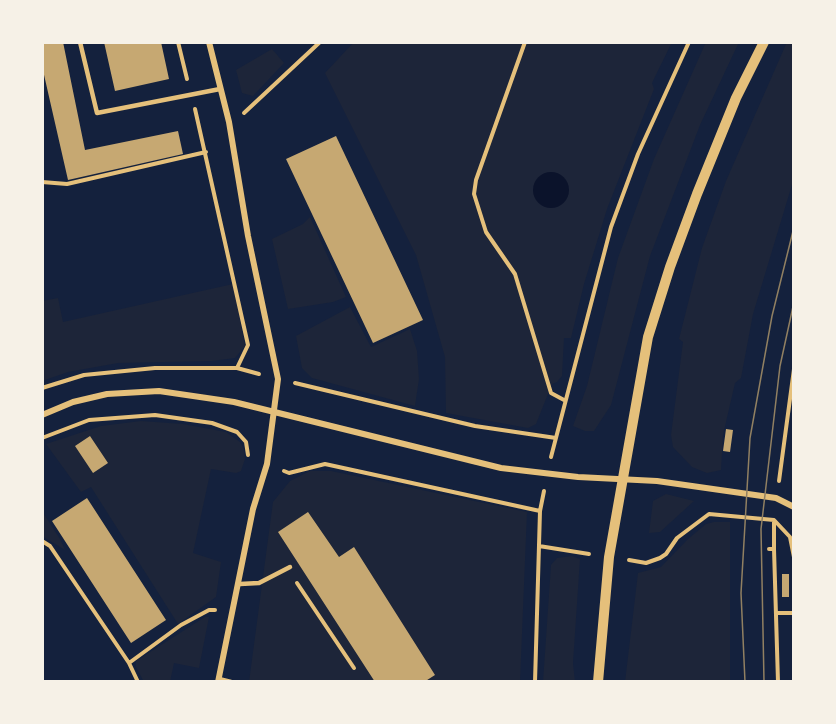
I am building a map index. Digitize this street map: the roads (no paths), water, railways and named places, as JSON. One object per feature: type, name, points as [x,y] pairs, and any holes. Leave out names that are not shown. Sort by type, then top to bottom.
[{"type":"street","points":[[208,42],[229,122],[248,236],[278,379],[267,464],[253,509],[219,681]]},
{"type":"street","points":[[598,682],[609,557],[648,337],[670,267],[736,98],[764,42]]},
{"type":"street","points":[[42,415],[73,402],[107,394],[159,391],[274,412],[501,468],[621,481],[657,481],[776,498],[794,507]]},
{"type":"lane","points":[[80,42],[97,113],[220,89]]},
{"type":"lane","points":[[240,584],[259,583],[290,567]]},
{"type":"lane","points":[[219,681],[231,682]]},
{"type":"tram line","points":[[745,682],[741,593],[750,438],[772,316],[794,227]]},
{"type":"tram line","points":[[764,682],[761,529],[780,366],[794,302]]}]
